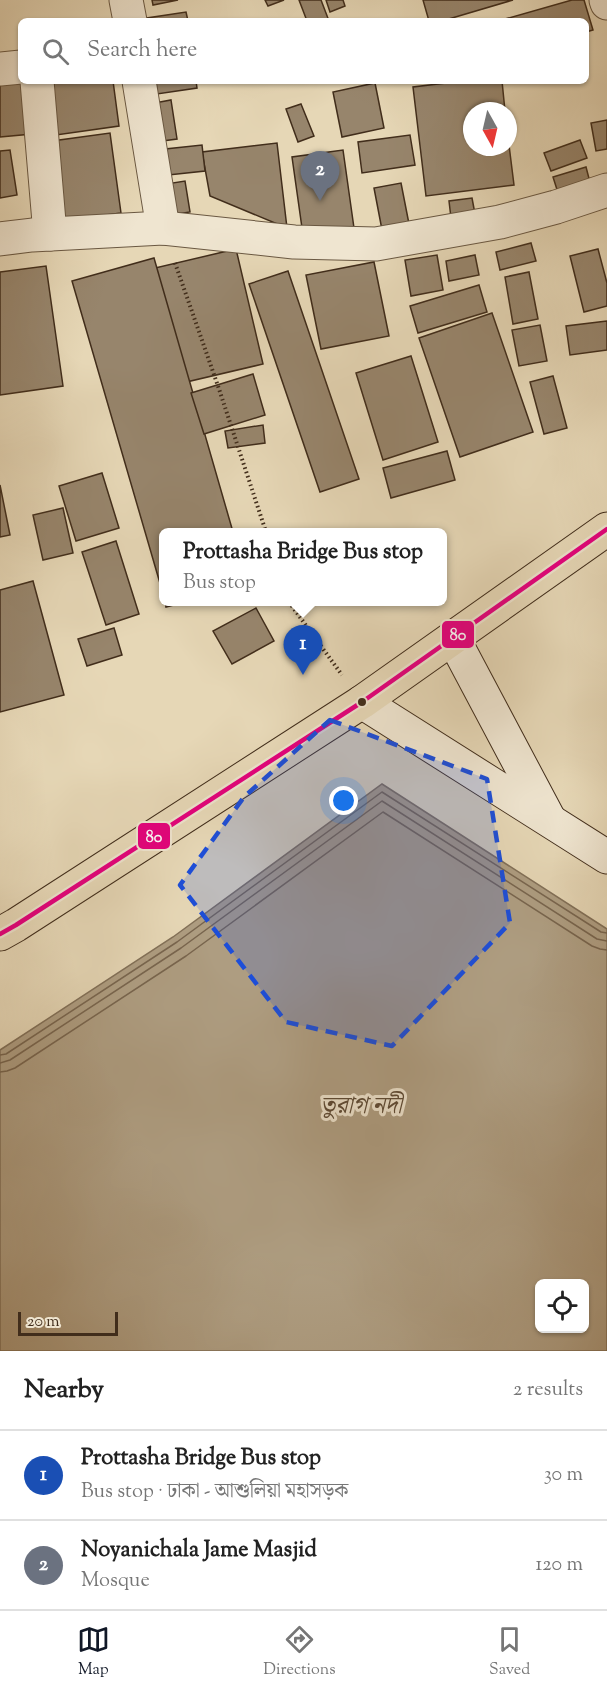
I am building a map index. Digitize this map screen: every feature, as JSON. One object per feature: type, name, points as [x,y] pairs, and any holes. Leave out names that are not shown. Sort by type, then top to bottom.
[{"type":"highway","points":[[0,934],[362,702],[607,529]]},
{"type":"street","points":[[126,0],[129,18]]},
{"type":"street","points":[[0,69],[18,67]]},
{"type":"street","points":[[37,84],[50,234]]},
{"type":"street","points":[[139,84],[163,228]]},
{"type":"street","points":[[0,239],[163,228],[294,242],[376,244],[500,222],[607,190]]},
{"type":"street","points":[[453,638],[550,821]]},
{"type":"street","points":[[362,702],[607,857]]},
{"type":"path","points":[[163,228],[265,528]]},
{"type":"path","points":[[291,606],[362,702]]},
{"type":"highlighted area","points":[[330,720],[487,779],[510,923],[392,1046],[286,1022],[180,885],[244,797]]},
{"type":"water","name":"তুরাগ নদী","points":[[382,784],[607,929],[607,1351],[0,1351],[0,1050],[173,937]]},
{"type":"building","points":[[152,0],[178,0],[153,5]]},
{"type":"building","points":[[265,0],[284,0],[268,6]]},
{"type":"building","points":[[299,0],[321,0],[328,18],[306,18]]},
{"type":"building","points":[[326,0],[343,0],[345,6],[330,12]]},
{"type":"building","points":[[423,0],[513,0],[452,18],[428,18]]},
{"type":"building","points":[[572,0],[584,0],[593,30],[589,31],[589,18],[509,18]]},
{"type":"building","points":[[186,12],[187,18],[147,18]]},
{"type":"building","points":[[18,58],[18,84],[25,84],[32,134],[0,137],[0,60]]},
{"type":"building","points":[[41,84],[113,84],[119,126],[49,136]]},
{"type":"building","points":[[156,84],[196,84],[197,88],[157,94]]},
{"type":"building","points":[[375,84],[384,128],[342,137],[333,92]]},
{"type":"building","points":[[438,84],[502,84],[504,102],[463,102],[463,156],[510,156],[514,185],[426,196],[413,87]]},
{"type":"building","points":[[171,100],[177,139],[155,142],[149,104]]},
{"type":"building","points":[[301,104],[314,136],[298,142],[286,109]]},
{"type":"building","points":[[607,120],[607,149],[596,151],[591,123]]},
{"type":"building","points":[[110,133],[121,213],[56,222],[45,142]]},
{"type":"building","points":[[410,135],[415,165],[362,173],[358,142]]},
{"type":"building","points":[[580,140],[587,158],[551,171],[544,153]]},
{"type":"building","points":[[277,143],[287,228],[210,196],[202,152]]},
{"type":"building","points":[[202,145],[205,171],[159,176],[156,150]]},
{"type":"building","points":[[10,150],[17,195],[0,198],[0,151]]},
{"type":"building","points":[[343,150],[354,228],[303,235],[292,157]]},
{"type":"building","points":[[586,167],[592,190],[560,199],[553,177]]},
{"type":"building","points":[[185,181],[190,212],[171,215],[166,184]]},
{"type":"building","points":[[401,183],[410,229],[383,235],[374,188]]},
{"type":"building","points":[[472,198],[475,214],[451,218],[449,201]]},
{"type":"building","points":[[531,243],[536,261],[500,270],[496,252]]},
{"type":"building","points":[[236,249],[263,364],[182,383],[155,268]]},
{"type":"building","points":[[598,249],[607,283],[607,306],[584,312],[570,256]]},
{"type":"building","points":[[437,255],[443,290],[411,296],[405,260]]},
{"type":"building","points":[[475,255],[479,275],[449,281],[446,261]]},
{"type":"building","points":[[154,258],[232,528],[159,528],[159,580],[72,281]]},
{"type":"building","points":[[374,262],[389,336],[321,349],[306,275]]},
{"type":"building","points":[[46,266],[63,386],[0,395],[0,272]]},
{"type":"building","points":[[288,271],[359,479],[320,492],[249,284]]},
{"type":"building","points":[[529,272],[538,319],[513,324],[505,277]]},
{"type":"building","points":[[479,285],[487,312],[418,333],[410,306]]},
{"type":"building","points":[[492,313],[533,432],[460,457],[419,338]]},
{"type":"building","points":[[607,321],[607,350],[570,355],[566,326]]},
{"type":"building","points":[[540,325],[547,361],[519,366],[512,330]]},
{"type":"building","points":[[411,356],[438,442],[383,460],[356,373]]},
{"type":"building","points":[[253,374],[265,415],[204,434],[191,393]]},
{"type":"building","points":[[553,376],[567,428],[544,434],[530,382]]},
{"type":"building","points":[[263,425],[265,443],[228,448],[225,431]]},
{"type":"building","points":[[447,451],[455,480],[391,498],[383,468]]},
{"type":"building","points":[[102,473],[119,528],[76,541],[59,486]]},
{"type":"building","points":[[0,485],[10,535],[0,537]]},
{"type":"building","points":[[63,508],[73,553],[43,560],[33,515]]},
{"type":"building","points":[[116,541],[139,614],[106,625],[82,552]]},
{"type":"building","points":[[33,581],[64,695],[0,712],[0,590]]},
{"type":"building","points":[[256,608],[274,641],[232,664],[213,631]]},
{"type":"building","points":[[114,628],[122,655],[87,666],[78,639]]},
{"type":"transit line","name":"80","points":[[0,934],[362,702],[607,529]]},
{"type":"place","name":"Noyanichala Jame Masjid","points":[[320,201]]},
{"type":"place","name":"Prottasha Bridge Bus stop","points":[[303,675]]}]
